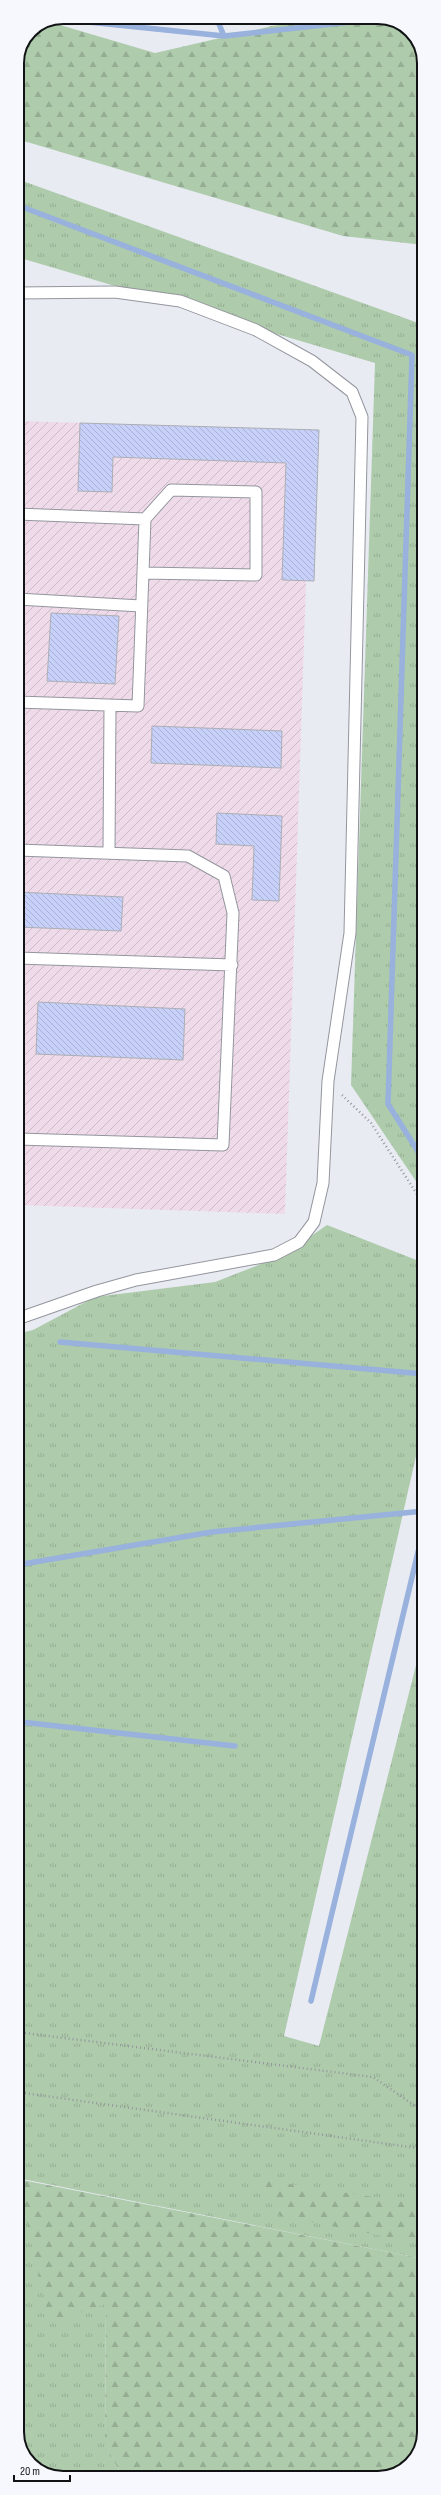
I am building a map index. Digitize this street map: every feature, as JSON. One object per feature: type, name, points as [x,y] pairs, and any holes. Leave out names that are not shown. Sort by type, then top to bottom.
[{"type":"lane","points":[[24,293],[115,292],[180,301],[256,330],[312,361],[352,392],[362,417],[350,933],[328,1081],[323,1183],[314,1222],[299,1242],[274,1255],[136,1280],[97,1291],[24,1317]]},
{"type":"lane","points":[[24,702],[138,706],[141,606],[145,519],[171,490],[256,492],[256,575],[143,572]]},
{"type":"lane","points":[[24,514],[145,519]]},
{"type":"lane","points":[[24,599],[141,606]]},
{"type":"lane","points":[[108,852],[110,706]]},
{"type":"lane","points":[[24,850],[188,856],[224,876],[233,913],[232,965],[223,1146],[24,1139]]},
{"type":"lane","points":[[24,958],[232,965]]},
{"type":"path","points":[[328,1081],[370,1123],[417,1194]]},
{"type":"path","points":[[24,2033],[373,2077],[417,2107]]},
{"type":"path","points":[[24,2093],[417,2148]]},
{"type":"shaded area","points":[[24,421],[319,430],[314,581],[306,581],[285,1214],[24,1205]]},
{"type":"green space","points":[[286,24],[380,24],[395,28],[409,39],[417,58],[417,244],[343,236],[24,141],[25,56],[31,41],[41,31],[48,27],[59,25],[155,53]]},
{"type":"green space","points":[[24,182],[417,322],[417,1183],[351,1085],[375,363],[24,259]]},
{"type":"green space","points":[[327,1225],[417,1260],[417,1452],[284,2036],[319,2046],[417,1661],[417,2258],[24,2179],[24,1332],[33,1330],[95,1297],[215,1282],[284,1255]]},
{"type":"green space","points":[[258,2179],[417,2204],[417,2243],[280,2216]]},
{"type":"green space","points":[[24,2180],[417,2258],[417,2432],[412,2451],[402,2463],[383,2471],[119,2471],[105,2444],[106,2304],[50,2323],[24,2213]]},
{"type":"green space","points":[[24,2213],[26,2218],[106,2304],[105,2443],[119,2471],[61,2471],[48,2468],[32,2456],[25,2442]]},
{"type":"building","points":[[80,423],[319,430],[314,581],[282,580],[286,463],[113,457],[112,492],[78,491]]},
{"type":"building","points":[[51,613],[119,616],[115,684],[47,681]]},
{"type":"building","points":[[152,726],[282,731],[281,768],[151,763]]},
{"type":"building","points":[[217,813],[282,816],[279,901],[252,900],[254,846],[216,844]]},
{"type":"building","points":[[24,892],[123,897],[121,931],[24,927]]},
{"type":"building","points":[[38,1002],[185,1009],[183,1060],[36,1054]]},
{"type":"waterway","points":[[108,24],[224,36],[332,24]]},
{"type":"waterway","points":[[219,24],[224,36]]},
{"type":"waterway","points":[[24,208],[412,355],[388,1104],[417,1150]]},
{"type":"waterway","points":[[60,1342],[417,1373]]},
{"type":"waterway","points":[[24,1564],[212,1532],[417,1512]]},
{"type":"waterway","points":[[311,2001],[417,1556]]},
{"type":"waterway","points":[[24,1722],[235,1746]]}]
